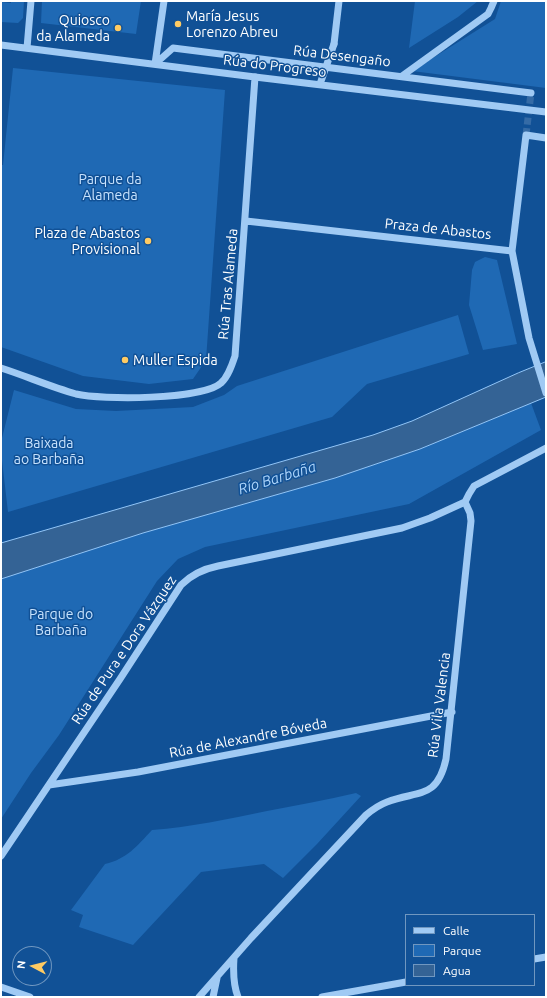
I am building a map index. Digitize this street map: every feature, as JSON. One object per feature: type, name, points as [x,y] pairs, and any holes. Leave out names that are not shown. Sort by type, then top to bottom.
[{"type":"street","points":[[27,48],[31,1]]},
{"type":"street","points":[[155,64],[164,1]]},
{"type":"street","points":[[320,84],[334,44],[339,1]]},
{"type":"street","points":[[402,76],[488,14],[494,1]]},
{"type":"street","name":"Rúa do Progreso","points":[[1,45],[546,112]]},
{"type":"street","name":"Rúa Desengaño","points":[[155,64],[173,48],[531,93]]},
{"type":"street","name":"Rúa Tras Alameda","points":[[1,368],[77,394],[114,398],[152,398],[191,393],[210,389],[221,384],[231,368],[235,356],[246,221],[255,77]]},
{"type":"street","points":[[546,138],[526,135],[512,251],[529,338],[546,393]]},
{"type":"street","name":"Praza de Abastos","points":[[246,221],[512,251]]},
{"type":"street","points":[[465,502],[474,486],[546,448]]},
{"type":"street","name":"Rúa Vila Valencia","points":[[199,997],[251,938],[366,815],[377,806],[387,801],[426,792],[433,787],[444,770],[452,712],[471,521],[470,513],[465,502]]},
{"type":"street","name":"Rúa de Pura e Dora Vázquez","points":[[1,856],[175,595],[188,578],[197,572],[212,567],[402,528],[430,518],[465,502]]},
{"type":"street","name":"Rúa de Alexandre Bóveda","points":[[49,785],[138,772],[452,712]]},
{"type":"street","points":[[535,959],[546,957]]},
{"type":"street","points":[[234,958],[232,972],[238,997]]},
{"type":"street","points":[[213,997],[217,977]]},
{"type":"street","points":[[322,997],[405,982]]},
{"type":"street","points":[[1,987],[30,997]]},
{"type":"green space","points":[[11,1],[24,1],[23,18],[18,23],[1,22],[1,2],[11,3]]},
{"type":"green space","points":[[42,1],[141,1],[136,34],[41,23]]},
{"type":"green space","points":[[415,1],[478,1],[458,17],[409,48]]},
{"type":"green space","points":[[501,1],[546,1],[546,88],[412,71],[495,19]]},
{"type":"green space","name":"Parque da Alameda","points":[[13,68],[225,90],[206,360],[193,379],[149,384],[83,376],[1,347],[1,165],[3,165]]},
{"type":"green space","points":[[485,257],[497,260],[517,344],[483,350],[469,305],[472,270],[475,262]]},
{"type":"green space","name":"Baixada ao Barbaña","points":[[458,315],[469,354],[367,384],[332,417],[8,512],[1,442],[14,390],[76,409],[116,411],[193,407],[224,395],[237,386]]},
{"type":"green space","name":"Parque do Barbaña","points":[[531,403],[541,430],[409,504],[205,547],[178,559],[157,581],[59,735],[31,773],[1,819],[1,579],[143,533],[335,478],[420,449]]},
{"type":"green space","points":[[356,793],[361,796],[317,844],[283,878],[264,864],[201,872],[133,945],[79,927],[83,915],[71,910],[105,864],[120,859],[126,855],[152,830],[210,822]]},
{"type":"water","name":"Río Barbaña","points":[[546,362],[546,397],[420,449],[335,478],[143,533],[1,579],[1,543],[373,435],[412,421],[518,373]]},
{"type":"tunnel","points":[[526,135],[531,93]]},
{"type":"place","name":"María Jesus Lorenzo Abreu","points":[[178,24]]},
{"type":"place","name":"Quiosco da Alameda","points":[[118,28]]},
{"type":"place","name":"Plaza de Abastos Provisional","points":[[148,241]]},
{"type":"place","name":"Muller Espida","points":[[125,360]]}]
